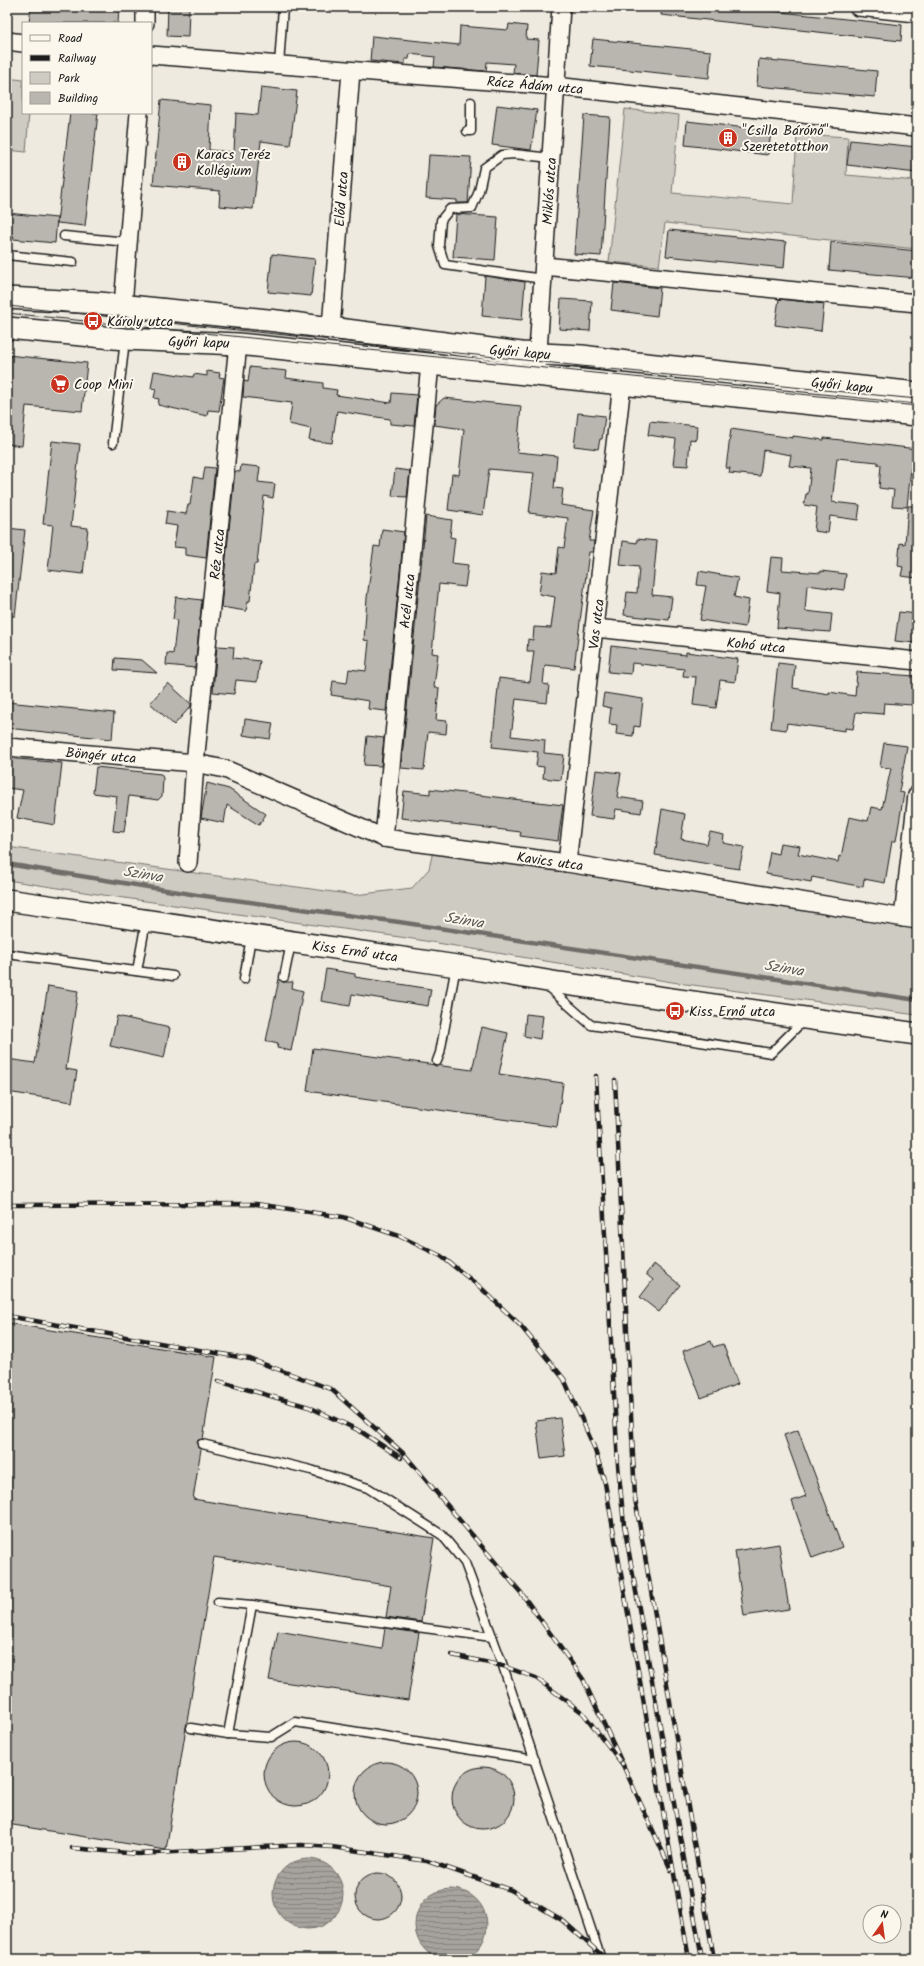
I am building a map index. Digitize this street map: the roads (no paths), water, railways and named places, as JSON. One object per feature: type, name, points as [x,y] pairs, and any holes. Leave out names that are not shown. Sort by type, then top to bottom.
[{"type":"street","points":[[145,7],[145,22]]},
{"type":"street","name":"Miklós utca","points":[[538,364],[561,7]]},
{"type":"street","points":[[858,7],[908,10]]},
{"type":"street","points":[[7,41],[22,43]]},
{"type":"street","name":"Rácz Ádám utca","points":[[152,55],[555,86],[917,127]]},
{"type":"street","name":"Előd utca","points":[[331,328],[351,71]]},
{"type":"street","points":[[123,305],[139,114]]},
{"type":"street","points":[[544,272],[917,303]]},
{"type":"street","name":"Győri kapu","points":[[7,298],[123,305],[331,328],[538,364],[622,384],[917,415]]},
{"type":"street","name":"Győri kapu","points":[[7,328],[125,339],[238,344],[430,364],[538,364],[582,356],[917,393]]},
{"type":"street","name":"Réz utca","points":[[188,863],[195,763],[238,344]]},
{"type":"street","name":"Acél utca","points":[[384,838],[430,364]]},
{"type":"street","name":"Vas utca","points":[[567,863],[622,384]]},
{"type":"street","name":"Kohó utca","points":[[595,628],[917,661]]},
{"type":"street","name":"Böngér utca","points":[[7,747],[195,763]]},
{"type":"street","name":"Kavics utca","points":[[195,763],[225,769],[384,838],[567,863],[910,919]]},
{"type":"street","points":[[910,919],[917,795]]},
{"type":"street","name":"Kiss Ernő utca","points":[[7,900],[457,966],[540,980],[917,1034]]},
{"type":"lane","points":[[279,65],[283,7]]},
{"type":"lane","points":[[467,131],[471,131],[471,102]]},
{"type":"lane","points":[[544,272],[445,264],[439,246],[441,220],[450,209],[472,208],[479,191],[484,168],[502,155],[514,154],[551,158]]},
{"type":"lane","points":[[64,236],[128,242]]},
{"type":"lane","points":[[7,255],[73,262]]},
{"type":"lane","points":[[113,443],[125,339]]},
{"type":"lane","points":[[137,971],[146,920]]},
{"type":"lane","points":[[244,979],[251,936]]},
{"type":"lane","points":[[284,977],[291,942]]},
{"type":"lane","points":[[7,954],[173,976]]},
{"type":"lane","points":[[437,1061],[440,1053],[457,966]]},
{"type":"lane","points":[[540,980],[590,1024],[771,1053],[806,1018]]},
{"type":"lane","points":[[202,1444],[311,1470],[368,1488],[442,1535],[465,1563],[535,1760],[601,1959]]},
{"type":"lane","points":[[218,1602],[252,1605],[492,1638]]},
{"type":"lane","points":[[228,1734],[252,1605]]},
{"type":"lane","points":[[191,1728],[228,1734],[271,1737],[295,1722],[535,1760]]},
{"type":"waterway","name":"Szinva","points":[[7,864],[197,895],[399,922],[917,1000]]},
{"type":"tram line","points":[[7,306],[658,374],[917,399]]},
{"type":"tram line","points":[[7,313],[917,406]]},
{"type":"railway","points":[[596,1076],[618,1465],[624,1525],[702,1959]]},
{"type":"railway","points":[[615,1080],[635,1498],[714,1959]]},
{"type":"railway","points":[[7,1205],[256,1204],[343,1217],[399,1236],[441,1256],[480,1287],[520,1325],[564,1379],[594,1447],[605,1483],[689,1959]]},
{"type":"railway","points":[[7,1316],[250,1359],[331,1389],[404,1454],[522,1594],[583,1679],[623,1765]]},
{"type":"railway","points":[[218,1381],[309,1407],[360,1431],[401,1458]]},
{"type":"railway","points":[[452,1655],[503,1666],[536,1678],[583,1713],[623,1765],[671,1870]]},
{"type":"railway","points":[[72,1848],[138,1854],[301,1845],[332,1847],[427,1861],[511,1890],[562,1920],[606,1959]]},
{"type":"place","name":"\"Csilla Bárónő\" Szeretetotthon","points":[[728,138]]},
{"type":"place","name":"Karacs Teréz Kollégium","points":[[182,162]]},
{"type":"place","name":"Károly utca","points":[[93,321]]},
{"type":"place","name":"Coop Mini","points":[[60,384]]},
{"type":"place","name":"Kiss Ernő utca","points":[[675,1011]]}]
